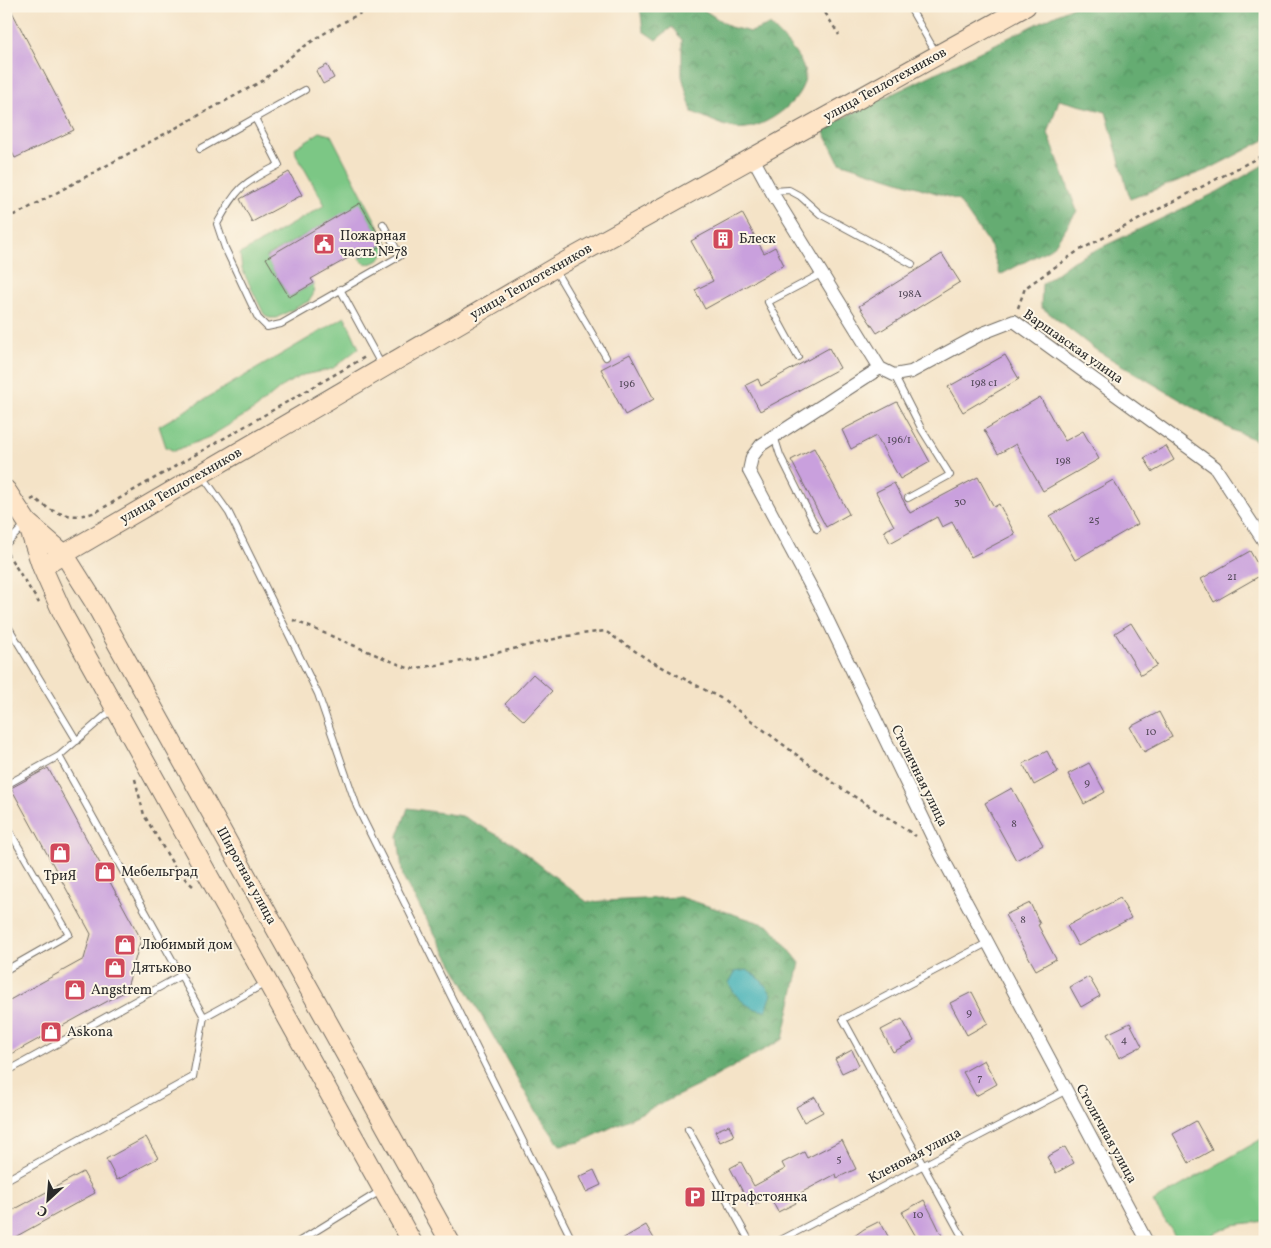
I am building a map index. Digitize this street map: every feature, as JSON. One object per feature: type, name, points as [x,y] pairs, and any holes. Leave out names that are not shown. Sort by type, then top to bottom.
[{"type":"main road","name":"улица Теплотехников","points":[[42,567],[201,474],[379,360],[554,268],[1026,6]]},
{"type":"main road","name":"Широтная улица","points":[[6,490],[23,515],[64,554],[98,608],[450,1242]]},
{"type":"main road","name":"Широтная улица","points":[[23,515],[42,567],[64,616],[412,1242]]},
{"type":"street","points":[[753,158],[770,191],[880,368],[894,375]]},
{"type":"street","name":"Варшавская улица","points":[[894,375],[911,372],[983,333],[1014,321],[1215,467],[1265,543]]},
{"type":"street","name":"Столичная улица","points":[[880,368],[761,444],[752,457],[749,471],[818,602],[938,851],[1147,1242]]},
{"type":"lane","points":[[910,6],[938,56]]},
{"type":"lane","points":[[200,149],[305,90]]},
{"type":"lane","points":[[255,118],[279,165],[246,182],[233,196],[217,224],[225,248],[258,318],[266,327],[280,324],[400,256],[383,224]]},
{"type":"lane","points":[[770,191],[789,190],[800,196],[820,214],[912,264]]},
{"type":"lane","points":[[554,268],[606,357]]},
{"type":"lane","points":[[798,357],[768,302],[821,274]]},
{"type":"lane","points":[[340,289],[379,360]]},
{"type":"lane","points":[[894,375],[922,430],[950,475],[908,498]]},
{"type":"lane","points":[[774,436],[780,455],[817,529]]},
{"type":"lane","points":[[201,474],[229,513],[318,694],[356,807],[573,1242]]},
{"type":"lane","points":[[6,544],[23,515]]},
{"type":"lane","points":[[6,623],[77,741]]},
{"type":"lane","points":[[6,784],[59,756],[115,707]]},
{"type":"lane","points":[[6,1180],[193,1077],[204,1017],[59,756]]},
{"type":"lane","points":[[6,825],[69,934],[6,970]]},
{"type":"lane","points":[[965,1242],[843,1019],[987,943]]},
{"type":"lane","points":[[6,1072],[180,976]]},
{"type":"lane","points":[[204,1017],[268,982]]},
{"type":"lane","name":"Кленовая улица","points":[[777,1242],[1065,1091]]},
{"type":"lane","points":[[688,1129],[750,1242]]},
{"type":"lane","points":[[298,1242],[383,1190]]},
{"type":"path","points":[[6,218],[21,212],[264,80],[296,51],[325,32],[374,6]]},
{"type":"path","points":[[821,6],[839,35]]},
{"type":"path","points":[[1014,321],[1025,288],[1078,251],[1265,154]]},
{"type":"path","points":[[23,515],[36,498],[49,509],[66,516],[86,516],[96,512],[379,360]]},
{"type":"path","points":[[6,551],[41,607]]},
{"type":"path","points":[[277,614],[410,669],[463,661],[567,636],[605,631],[647,659],[724,700],[838,786],[938,851]]},
{"type":"path","points":[[134,776],[144,815],[177,871],[197,890]]},
{"type":"green space","points":[[640,6],[698,6],[730,27],[751,32],[770,25],[791,48],[803,68],[805,74],[798,95],[780,113],[757,125],[745,128],[724,125],[692,112],[682,76],[682,40],[672,27],[656,40],[643,31]]},
{"type":"green space","points":[[1074,6],[1265,6],[1265,140],[1209,169],[1130,199],[1106,112],[1059,100],[1048,133],[1077,211],[1053,247],[1000,275],[991,247],[958,200],[839,162],[822,128]]},
{"type":"green space","points":[[320,132],[331,135],[387,243],[387,248],[381,258],[372,263],[367,264],[359,258],[384,244],[360,204],[266,257],[289,297],[314,283],[313,295],[309,301],[276,318],[269,318],[264,314],[242,269],[240,254],[325,205],[296,154],[295,148]]},
{"type":"green space","points":[[1265,164],[1265,444],[1228,428],[1096,350],[1041,307],[1042,284],[1073,261],[1217,192]]},
{"type":"green space","points":[[345,317],[359,348],[332,369],[303,375],[284,385],[255,409],[209,437],[174,451],[166,447],[159,426]]},
{"type":"green space","points":[[408,808],[462,816],[512,843],[587,902],[680,897],[770,926],[800,963],[783,1039],[704,1083],[581,1142],[560,1145],[537,1113],[403,878],[398,836]]},
{"type":"green space","points":[[1265,1137],[1265,1221],[1232,1225],[1198,1242],[1179,1242],[1153,1202]]},
{"type":"water","points":[[747,970],[760,979],[772,994],[766,1011],[749,1006],[735,994],[729,983],[735,972]]},
{"type":"building","points":[[6,6],[9,6],[74,130],[15,158],[6,141]]},
{"type":"building","points":[[327,65],[334,78],[323,84],[316,71]]},
{"type":"building","points":[[289,172],[302,195],[252,222],[240,199]]},
{"type":"building","points":[[360,203],[384,244],[359,258],[357,253],[311,279],[314,283],[289,297],[266,258]]},
{"type":"building","points":[[742,213],[764,253],[775,247],[784,265],[705,309],[695,290],[713,281],[691,241]]},
{"type":"building","points":[[942,254],[960,282],[877,333],[859,306]]},
{"type":"building","points":[[829,348],[840,368],[760,411],[746,385],[758,379],[761,386]]},
{"type":"building","points":[[630,354],[654,399],[625,415],[601,369]]},
{"type":"building","points":[[1005,355],[1019,379],[963,412],[948,387]]},
{"type":"building","points":[[1040,397],[1065,441],[1083,431],[1099,459],[1043,491],[1016,444],[998,454],[984,430]]},
{"type":"building","points":[[897,402],[930,462],[900,479],[876,436],[851,449],[842,430]]},
{"type":"building","points":[[1166,446],[1174,460],[1153,472],[1144,458]]},
{"type":"building","points":[[814,448],[849,514],[826,527],[791,460]]},
{"type":"building","points":[[978,477],[994,507],[999,504],[1015,534],[971,557],[952,522],[942,527],[937,517],[890,543],[884,531],[894,526],[876,492],[894,483],[910,513]]},
{"type":"building","points":[[1113,480],[1138,524],[1075,560],[1050,516]]},
{"type":"building","points":[[1250,551],[1263,574],[1214,602],[1201,579]]},
{"type":"building","points":[[1131,623],[1157,665],[1141,675],[1115,633]]},
{"type":"building","points":[[533,674],[552,691],[524,721],[505,704]]},
{"type":"building","points":[[1159,712],[1172,737],[1144,752],[1130,727]]},
{"type":"building","points":[[1047,751],[1058,772],[1034,785],[1023,764]]},
{"type":"building","points":[[1089,763],[1105,792],[1084,804],[1068,774]]},
{"type":"building","points":[[48,768],[141,939],[126,991],[6,1057],[6,1002],[84,959],[91,934],[11,788]]},
{"type":"building","points":[[1012,788],[1043,845],[1016,860],[985,803]]},
{"type":"building","points":[[1120,898],[1131,918],[1078,946],[1067,926]]},
{"type":"building","points":[[1030,903],[1040,924],[1038,925],[1056,959],[1036,970],[1005,915]]},
{"type":"building","points":[[1089,977],[1100,996],[1081,1007],[1070,987]]},
{"type":"building","points":[[972,992],[988,1023],[967,1035],[950,1003]]},
{"type":"building","points":[[902,1019],[914,1041],[893,1052],[881,1030]]},
{"type":"building","points":[[1130,1023],[1142,1046],[1119,1058],[1107,1034]]},
{"type":"building","points":[[852,1050],[859,1065],[842,1073],[835,1059]]},
{"type":"building","points":[[984,1060],[997,1084],[976,1096],[963,1072]]},
{"type":"building","points":[[815,1097],[823,1112],[804,1122],[796,1107]]},
{"type":"building","points":[[1196,1121],[1212,1150],[1189,1163],[1173,1134]]},
{"type":"building","points":[[729,1125],[734,1136],[720,1142],[715,1131]]},
{"type":"building","points":[[146,1137],[158,1158],[117,1180],[106,1159]]},
{"type":"building","points":[[842,1140],[856,1169],[837,1178],[836,1174],[793,1197],[796,1203],[778,1212],[770,1197],[751,1207],[730,1168],[741,1162],[754,1186],[785,1169],[782,1163],[804,1152],[807,1158]]},
{"type":"building","points":[[1065,1147],[1074,1163],[1056,1173],[1047,1157]]},
{"type":"building","points":[[594,1170],[601,1185],[586,1192],[579,1177]]},
{"type":"building","points":[[83,1172],[95,1193],[6,1242],[6,1214]]},
{"type":"building","points":[[924,1200],[945,1242],[919,1242],[902,1212]]},
{"type":"building","points":[[880,1221],[891,1242],[846,1242],[864,1229]]},
{"type":"building","points":[[646,1225],[656,1242],[617,1242]]},
{"type":"place","name":"Блеск","points":[[723,239]]},
{"type":"place","name":"Пожарная часть №78","points":[[324,244]]},
{"type":"place","name":"ТриЯ","points":[[60,853]]},
{"type":"place","name":"Мебельград","points":[[105,872]]},
{"type":"place","name":"Любимый дом","points":[[125,945]]},
{"type":"place","name":"Дятьково","points":[[115,968]]},
{"type":"place","name":"Angstrem","points":[[75,990]]},
{"type":"place","name":"Askona","points":[[51,1032]]},
{"type":"place","name":"Штрафстоянка","points":[[695,1197]]}]
